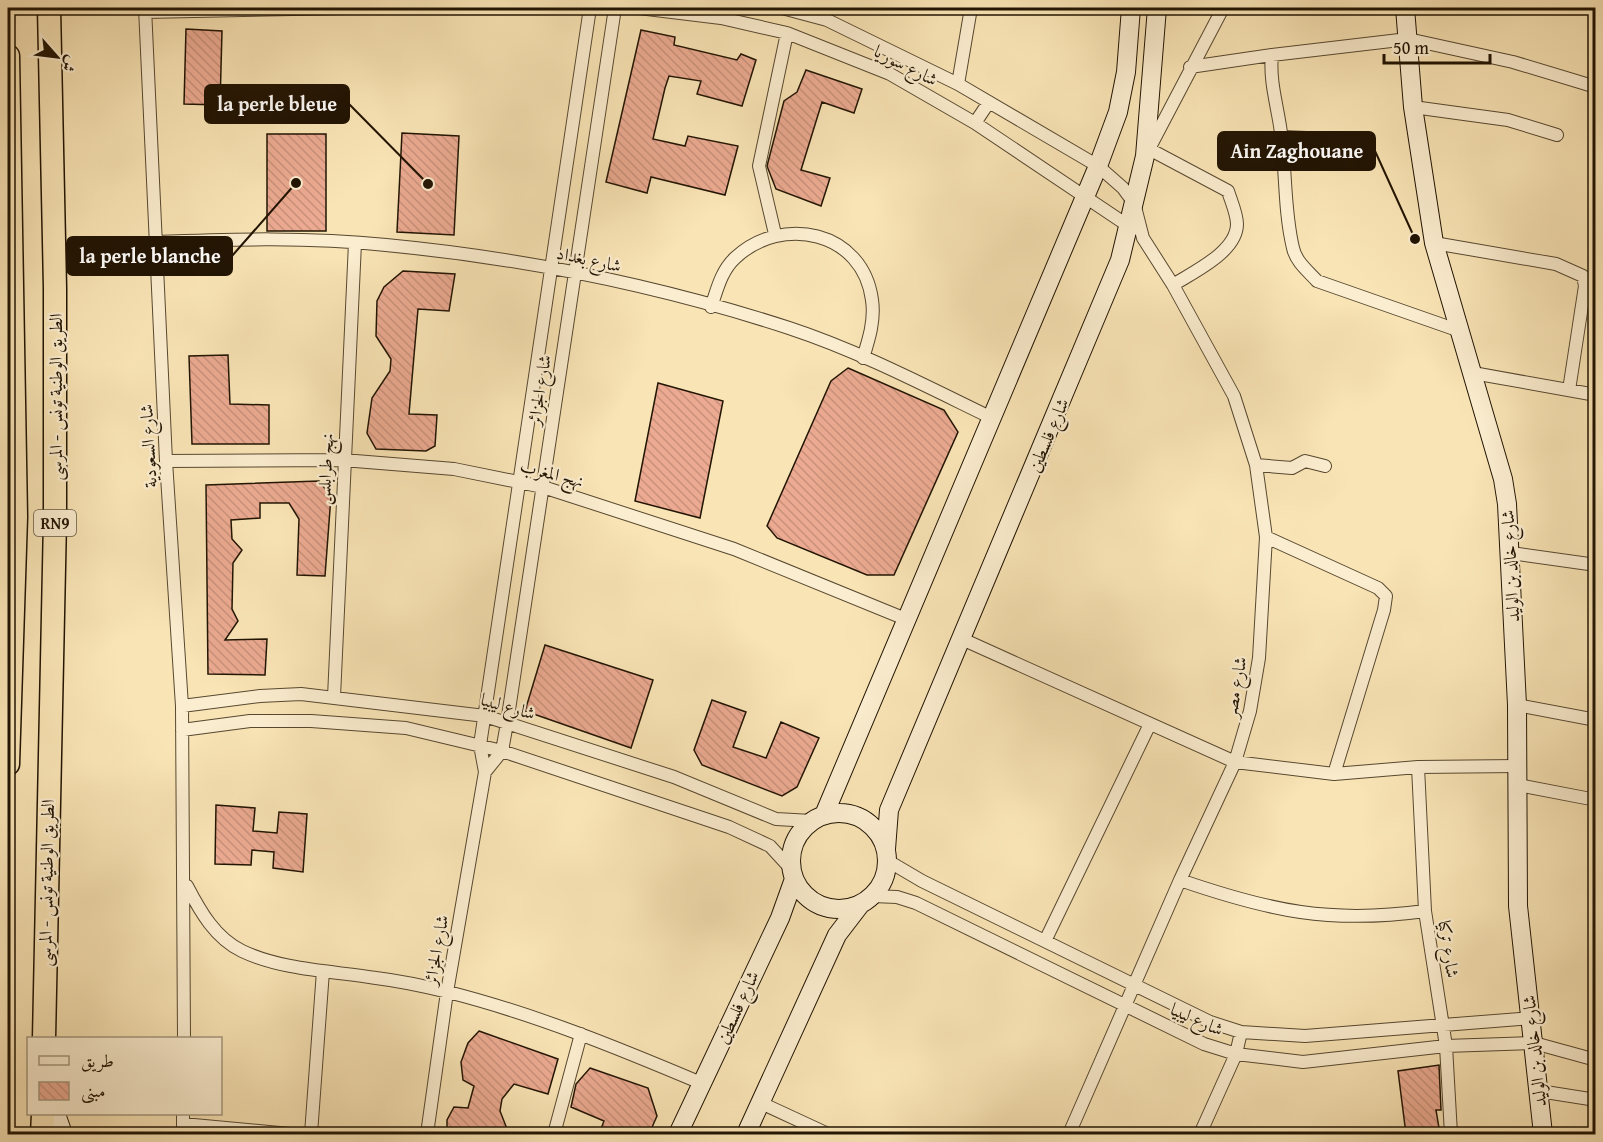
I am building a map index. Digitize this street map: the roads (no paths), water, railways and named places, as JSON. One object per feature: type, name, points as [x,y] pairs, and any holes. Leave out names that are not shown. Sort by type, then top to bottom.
[{"type":"highway","name":"الطريق الوطنية تونس - المرسى","points":[[44,1037],[55,520],[55,288],[49,8]]},
{"type":"highway","name":"RN9","points":[[8,56],[16,517],[8,764]]},
{"type":"highway","points":[[42,1134],[43,1115]]},
{"type":"street","points":[[145,10],[345,8]]},
{"type":"street","name":"شارع الجزائر","points":[[427,1134],[447,992],[485,772],[480,746],[590,8]]},
{"type":"street","name":"شارع الجزائر","points":[[485,772],[502,751],[507,723],[615,8]]},
{"type":"street","name":"شارع سوريا","points":[[639,8],[722,13],[787,33],[890,74],[975,123],[1128,225]]},
{"type":"street","name":"شارع سوريا","points":[[782,8],[828,14],[958,84],[1098,166],[1123,188],[1134,203]]},
{"type":"street","points":[[958,84],[971,8]]},
{"type":"street","points":[[793,874],[791,856],[795,842],[818,818],[908,620],[1098,166],[1118,112],[1126,72],[1131,8]]},
{"type":"street","name":"شارع فلسطين","points":[[887,855],[889,810],[1114,274],[1147,152],[1157,8]]},
{"type":"street","points":[[1173,285],[1223,250],[1233,238],[1237,224],[1228,191],[1147,152],[1223,8]]},
{"type":"street","name":"شارع خالد بن الوليد","points":[[1405,8],[1413,107],[1434,243],[1503,479],[1511,553],[1517,705],[1518,906],[1543,1134]]},
{"type":"street","name":"شارع السعودية","points":[[145,10],[166,461],[182,706],[185,882],[184,1037]]},
{"type":"street","points":[[775,234],[759,166],[787,33]]},
{"type":"street","points":[[1190,67],[1408,39],[1513,62],[1596,87]]},
{"type":"street","points":[[1272,55],[1271,69],[1281,134],[1293,250],[1302,265],[1317,281],[1460,331]]},
{"type":"street","points":[[975,123],[989,102]]},
{"type":"street","points":[[1413,107],[1508,120],[1557,135]]},
{"type":"street","name":"شارع مصر","points":[[1134,203],[1143,238]]},
{"type":"street","name":"شارع مصر","points":[[1069,1134],[1124,1005],[1235,762],[1250,711],[1259,658],[1266,537],[1256,465],[1234,396],[1173,285],[1143,238],[1128,225]]},
{"type":"street","points":[[711,307],[721,278],[735,258],[775,234],[796,233],[818,237],[839,246],[856,261],[866,276],[872,300],[872,329],[863,358]]},
{"type":"street","name":"شارع بغداد","points":[[156,242],[279,239],[386,245],[575,273],[790,329],[863,358],[992,418]]},
{"type":"street","name":"نهج طرابلس","points":[[334,697],[355,243]]},
{"type":"street","points":[[1434,243],[1556,264],[1583,276],[1586,286],[1569,390]]},
{"type":"street","points":[[1473,373],[1596,395]]},
{"type":"street","name":"نهج المغرب","points":[[166,461],[344,459],[454,469],[543,487],[734,549],[908,620]]},
{"type":"street","points":[[1256,465],[1292,468],[1305,461],[1325,466]]},
{"type":"street","points":[[1266,537],[1378,588],[1386,596],[1384,610],[1334,774]]},
{"type":"street","points":[[1511,553],[1596,565]]},
{"type":"street","points":[[962,639],[1149,726],[1235,762],[1334,774],[1418,767],[1518,766]]},
{"type":"street","name":"شارع ليبيا","points":[[182,706],[260,696],[301,694],[485,716],[674,777],[776,819],[818,818]]},
{"type":"street","points":[[1517,705],[1596,720]]},
{"type":"street","points":[[182,730],[250,721],[311,721],[406,728],[502,751],[729,827],[770,846],[793,874],[806,895],[822,906],[841,909],[866,900]]},
{"type":"street","points":[[1046,939],[1149,726]]},
{"type":"street","name":"شارع تركيا","points":[[1418,767],[1425,911],[1446,1046],[1451,1134]]},
{"type":"street","points":[[1518,784],[1596,800]]},
{"type":"street","points":[[746,1134],[837,934],[883,881],[887,855],[880,834],[869,822],[855,815],[839,813],[818,818]]},
{"type":"street","name":"شارع ليبيا","points":[[887,855],[922,881],[1046,939],[1210,1022],[1241,1032],[1305,1036],[1531,1018]]},
{"type":"street","name":"شارع فلسطين","points":[[678,1134],[780,918],[793,874]]},
{"type":"street","points":[[1180,880],[1238,900],[1293,913],[1342,917],[1386,916],[1425,911]]},
{"type":"street","points":[[185,882],[200,912],[218,934],[241,950],[268,960],[447,992],[581,1034],[701,1083]]},
{"type":"street","name":"شارع ليبيا","points":[[866,900],[897,897],[916,903],[1204,1044],[1236,1054],[1304,1062],[1446,1046],[1533,1043],[1596,1060]]},
{"type":"street","points":[[311,1134],[323,971]]},
{"type":"street","points":[[1200,1134],[1236,1054],[1241,1032]]},
{"type":"street","points":[[554,1134],[581,1034]]},
{"type":"street","points":[[1539,1091],[1596,1100]]},
{"type":"street","points":[[761,1103],[828,1134]]},
{"type":"street","points":[[57,1115],[63,1134]]},
{"type":"street","points":[[183,1124],[290,1134]]},
{"type":"lane","points":[[1281,134],[1356,137]]},
{"type":"place","name":"la perle blanche","points":[[296,183]]},
{"type":"place","name":"la perle bleue","points":[[428,184]]},
{"type":"place","name":"Ain Zaghouane","points":[[1415,239]]}]
